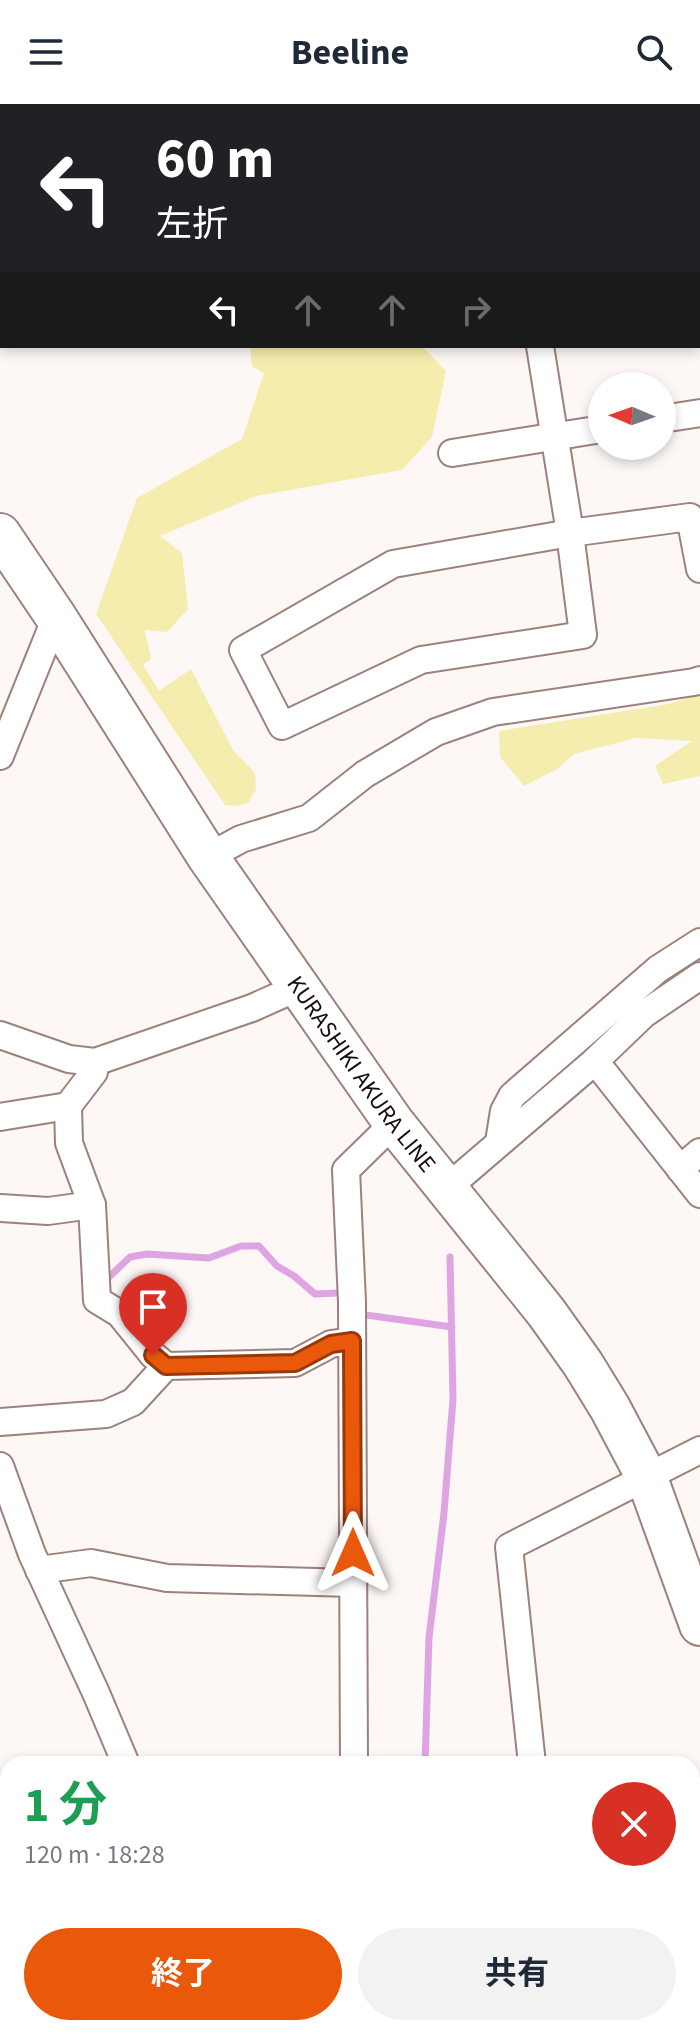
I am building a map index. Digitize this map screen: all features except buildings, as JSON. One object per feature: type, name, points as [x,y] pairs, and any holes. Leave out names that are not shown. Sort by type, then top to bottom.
[{"type":"main road","name":"KURASHIKI AKURA LINE","points":[[7,556],[56,617],[208,857],[394,1123],[546,1312],[583,1364],[647,1478],[700,1625]]},
{"type":"street","points":[[540,348],[570,533],[583,635],[421,660],[282,726],[243,650],[393,564],[570,533],[695,516],[700,569]]},
{"type":"street","points":[[676,417],[700,413]]},
{"type":"street","points":[[452,453],[588,431]]},
{"type":"street","points":[[0,756],[56,617]]},
{"type":"street","points":[[208,857],[241,839],[309,818],[365,774],[436,732],[493,712],[700,680]]},
{"type":"street","points":[[499,1142],[504,1111],[512,1096],[658,969],[700,942]]},
{"type":"street","points":[[447,1188],[595,1061],[644,1014],[700,976]]},
{"type":"street","points":[[0,1035],[69,1059],[95,1062],[252,1008],[299,987]]},
{"type":"street","points":[[595,1061],[700,1194]]},
{"type":"street","points":[[95,1062],[94,1072],[68,1106],[69,1143],[92,1205],[97,1300],[120,1314],[153,1355],[166,1366],[295,1363],[331,1344],[352,1341]]},
{"type":"street","points":[[0,1117],[68,1106]]},
{"type":"street","points":[[354,1756],[352,1302],[346,1170],[394,1123]]},
{"type":"street","points":[[680,1169],[700,1152]]},
{"type":"street","points":[[0,1208],[48,1211],[92,1205]]},
{"type":"street","points":[[0,1422],[106,1414],[133,1402],[166,1366]]},
{"type":"street","points":[[531,1756],[509,1547],[700,1450]]},
{"type":"street","points":[[0,1466],[39,1570],[123,1756]]},
{"type":"street","points":[[39,1570],[91,1563],[167,1578],[353,1583]]},
{"type":"shaded area","points":[[250,348],[424,348],[446,371],[432,437],[402,470],[256,496],[160,536],[182,553],[188,609],[167,632],[145,630],[151,659],[143,665],[159,691],[191,669],[233,750],[255,773],[256,790],[248,803],[235,806],[225,805],[96,614],[137,498],[242,439],[264,373],[252,366]]},
{"type":"shaded area","points":[[700,694],[700,776],[663,784],[655,766],[692,741],[636,738],[574,754],[557,769],[524,786],[500,757],[499,731],[669,704]]},
{"type":"waterway","points":[[643,999],[700,960]]},
{"type":"waterway","points":[[542,1090],[582,1052]]},
{"type":"waterway","points":[[109,1277],[130,1257],[147,1254],[209,1258],[241,1246],[259,1246],[277,1266],[315,1294],[338,1293]]},
{"type":"waterway","points":[[425,1756],[429,1638],[444,1513],[453,1399],[450,1257]]},
{"type":"waterway","points":[[366,1315],[452,1327]]},
{"type":"route","points":[[153,1355],[166,1366],[295,1363],[331,1344],[352,1341],[353,1553]]}]
